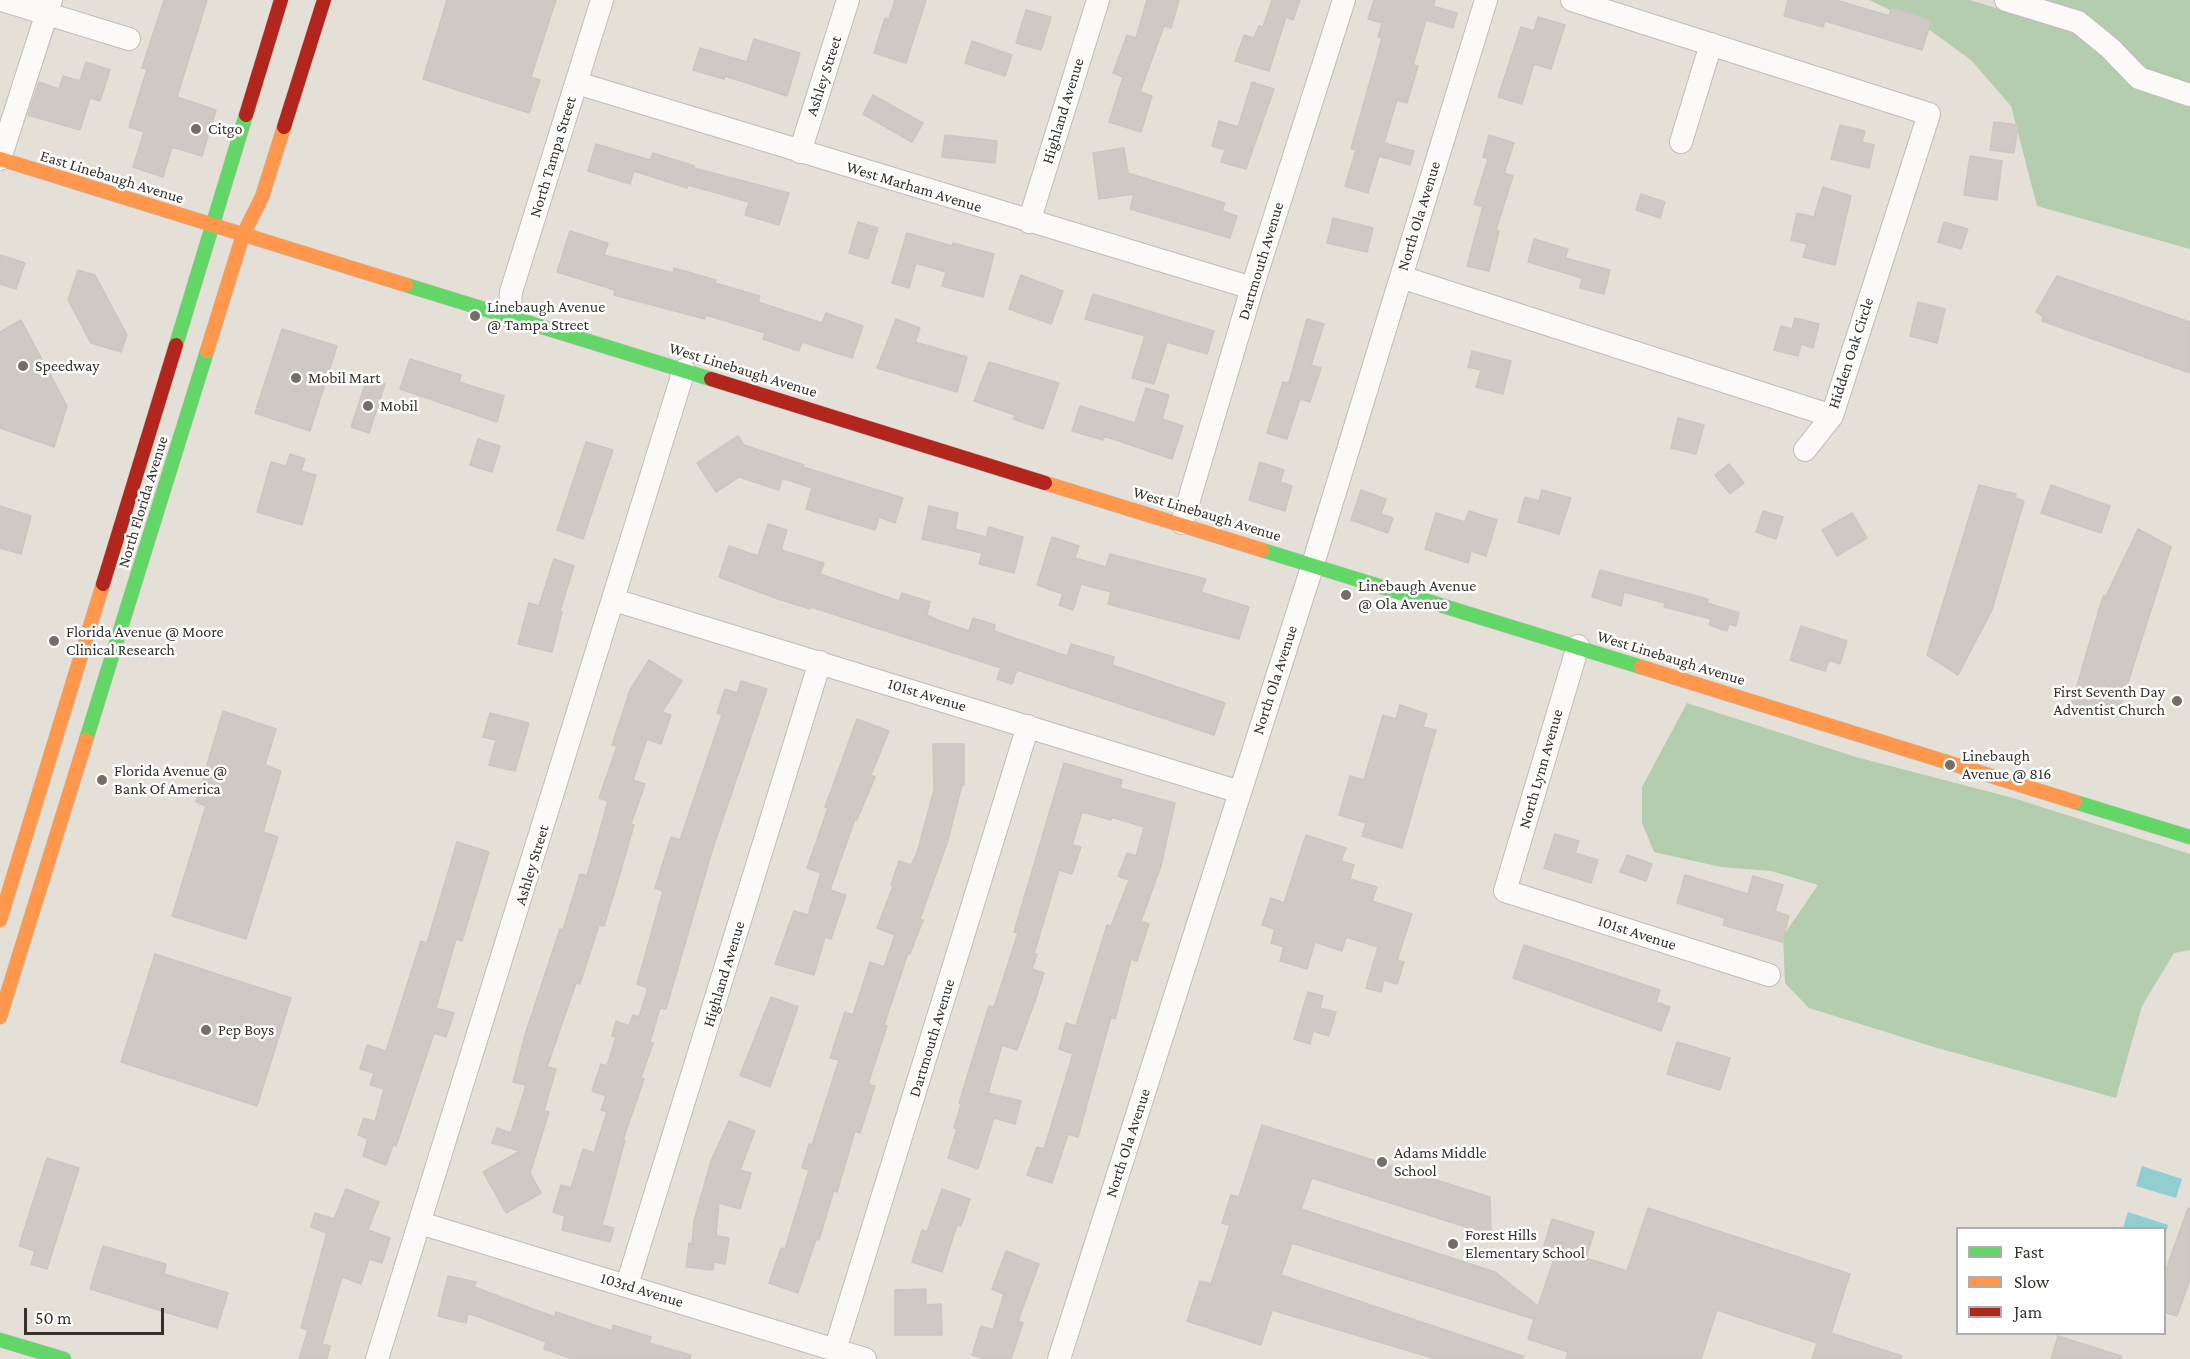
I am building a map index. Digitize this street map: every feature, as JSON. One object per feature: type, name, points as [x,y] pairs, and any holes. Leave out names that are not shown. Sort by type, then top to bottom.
[{"type":"street","points":[[2,0],[48,7],[129,39]]},
{"type":"street","name":"North Florida Avenue","points":[[0,1017],[213,225],[281,0]]},
{"type":"street","name":"North Florida Avenue","points":[[0,920],[243,235],[262,197],[324,0]]},
{"type":"street","name":"North Tampa Street","points":[[509,316],[511,292],[602,0]]},
{"type":"street","name":"Ashley Street","points":[[800,152],[848,0]]},
{"type":"street","name":"Highland Avenue","points":[[1029,222],[1098,0]]},
{"type":"street","name":"Dartmouth Avenue","points":[[1182,523],[1252,288],[1344,0]]},
{"type":"street","name":"North Ola Avenue","points":[[1059,1359],[1312,564],[1486,0]]},
{"type":"street","name":"Hidden Oak Circle","points":[[1401,277],[1832,416],[1929,114],[1572,0]]},
{"type":"street","points":[[2006,0],[2078,22],[2110,48],[2139,78],[2190,95]]},
{"type":"street","points":[[0,159],[48,7]]},
{"type":"street","points":[[1681,142],[1711,44]]},
{"type":"street","name":"West Marham Avenue","points":[[577,83],[1252,288]]},
{"type":"street","name":"East Linebaugh Avenue","points":[[0,159],[213,225]]},
{"type":"street","name":"West Linebaugh Avenue","points":[[213,225],[1182,523],[2190,837]]},
{"type":"street","name":"Ashley Street","points":[[377,1359],[684,369]]},
{"type":"street","points":[[1805,450],[1832,416]]},
{"type":"street","name":"101st Avenue","points":[[614,600],[1240,792]]},
{"type":"street","name":"North Lynn Avenue","points":[[1505,891],[1578,646]]},
{"type":"street","name":"Highland Avenue","points":[[627,1285],[820,662]]},
{"type":"street","name":"Dartmouth Avenue","points":[[835,1350],[1028,726]]},
{"type":"street","name":"101st Avenue","points":[[1505,891],[1769,975]]},
{"type":"street","name":"103rd Avenue","points":[[420,1223],[864,1359]]},
{"type":"street","points":[[0,1340],[64,1359]]},
{"type":"green space","points":[[1869,0],[1970,0],[2073,32],[2103,56],[2135,88],[2190,107],[2190,249],[2037,206],[2011,106],[1971,60],[1924,26]]},
{"type":"green space","points":[[2043,0],[2190,0],[2190,84],[2144,68]]},
{"type":"green space","points":[[1687,703],[1856,757],[2013,798],[2190,854],[2190,950],[2174,953],[2142,1006],[2116,1098],[1934,1047],[1809,1008],[1785,983],[1783,936],[1818,885],[1771,871],[1721,867],[1654,852],[1642,823],[1642,787]]},
{"type":"water","points":[[2142,1166],[2182,1179],[2176,1198],[2136,1186]]},
{"type":"water","points":[[2128,1212],[2168,1225],[2166,1232],[2166,1227],[2123,1227]]},
{"type":"building","points":[[164,0],[207,0],[177,97],[216,110],[202,156],[172,147],[163,177],[133,167],[144,132],[129,127],[147,69],[142,68]]},
{"type":"building","points":[[447,0],[556,0],[531,77],[540,80],[529,113],[423,79]]},
{"type":"building","points":[[895,0],[926,0],[906,63],[874,53],[885,18],[889,19]]},
{"type":"building","points":[[1147,0],[1179,0],[1171,28],[1164,26],[1140,92],[1152,96],[1141,132],[1109,122],[1123,77],[1113,73],[1127,35],[1136,38]]},
{"type":"building","points":[[1272,0],[1300,0],[1293,20],[1286,17],[1269,71],[1235,61],[1244,35],[1254,38],[1259,26],[1263,27]]},
{"type":"building","points":[[1374,0],[1435,0],[1433,6],[1457,13],[1453,28],[1426,20],[1413,65],[1418,66],[1407,103],[1397,100],[1384,143],[1414,151],[1410,165],[1379,156],[1368,193],[1345,186],[1356,150],[1351,149],[1382,38],[1378,37],[1382,23],[1368,19]]},
{"type":"building","points":[[1788,0],[1836,0],[1889,16],[1892,8],[1931,21],[1922,50],[1825,21],[1823,27],[1784,16]]},
{"type":"building","points":[[1026,10],[1051,17],[1041,50],[1016,43]]},
{"type":"building","points":[[1538,17],[1565,25],[1551,69],[1534,64],[1522,104],[1498,97],[1521,27],[1534,31]]},
{"type":"building","points":[[754,39],[800,53],[787,96],[725,76],[724,79],[693,70],[700,48],[747,62]]},
{"type":"building","points":[[972,41],[1012,55],[1005,76],[965,63]]},
{"type":"building","points":[[86,62],[110,70],[100,101],[90,98],[80,130],[28,115],[39,82],[59,89],[63,76],[80,81]]},
{"type":"building","points":[[1252,82],[1274,89],[1246,169],[1221,162],[1225,150],[1212,146],[1219,121],[1238,127]]},
{"type":"building","points":[[873,95],[923,123],[912,142],[863,114]]},
{"type":"building","points":[[1994,122],[2018,125],[2014,153],[1990,150]]},
{"type":"building","points":[[1840,125],[1865,131],[1862,142],[1874,145],[1869,168],[1831,159]]},
{"type":"building","points":[[945,135],[997,141],[995,163],[942,157]]},
{"type":"building","points":[[1489,135],[1514,143],[1504,173],[1513,176],[1496,230],[1499,231],[1489,271],[1467,266],[1483,207],[1474,204],[1488,159],[1483,157]]},
{"type":"building","points":[[596,144],[650,160],[653,153],[694,166],[694,168],[789,193],[779,225],[745,215],[749,202],[688,185],[687,188],[634,171],[630,184],[588,171]]},
{"type":"building","points":[[1124,148],[1128,173],[1225,203],[1222,211],[1237,216],[1230,238],[1130,209],[1134,194],[1099,199],[1093,153]]},
{"type":"building","points":[[1970,156],[2002,161],[1997,200],[1964,195]]},
{"type":"building","points":[[1823,187],[1851,196],[1835,265],[1803,257],[1807,244],[1791,240],[1797,213],[1814,217]]},
{"type":"building","points":[[1641,194],[1665,202],[1660,218],[1636,210]]},
{"type":"building","points":[[1333,218],[1373,228],[1367,252],[1327,243]]},
{"type":"building","points":[[858,222],[878,228],[868,259],[849,253]]},
{"type":"building","points":[[1944,222],[1968,229],[1961,249],[1938,242]]},
{"type":"building","points":[[570,231],[608,243],[604,255],[673,273],[674,268],[716,280],[715,283],[760,296],[758,302],[822,323],[826,313],[863,326],[852,358],[802,342],[799,351],[763,339],[765,333],[706,315],[705,319],[614,295],[615,290],[557,272]]},
{"type":"building","points":[[907,233],[952,246],[953,243],[994,254],[983,297],[942,286],[946,272],[916,263],[909,288],[892,283]]},
{"type":"building","points":[[1534,239],[1568,249],[1565,258],[1610,270],[1604,294],[1580,288],[1582,278],[1528,262]]},
{"type":"building","points":[[0,255],[25,263],[16,289],[0,284]]},
{"type":"building","name":"Speedway","points":[[78,270],[95,275],[127,335],[121,352],[91,343],[68,300]]},
{"type":"building","points":[[1021,275],[1063,291],[1051,324],[1009,309]]},
{"type":"building","points":[[2057,276],[2190,322],[2190,373],[2042,321],[2043,316],[2036,312]]},
{"type":"building","points":[[1093,294],[1214,331],[1207,354],[1167,342],[1154,384],[1132,378],[1145,336],[1085,319]]},
{"type":"building","points":[[1918,302],[1945,309],[1937,343],[1910,336]]},
{"type":"building","points":[[1795,318],[1819,324],[1813,348],[1801,344],[1798,356],[1774,350],[1781,326],[1792,329]]},
{"type":"building","points":[[896,319],[920,328],[915,342],[967,357],[957,392],[877,368]]},
{"type":"building","points":[[1307,319],[1324,324],[1311,365],[1321,368],[1310,402],[1300,399],[1287,439],[1267,433],[1283,382],[1289,383]]},
{"type":"building","points":[[21,320],[67,406],[54,447],[0,428],[0,332]]},
{"type":"building","points":[[282,329],[337,346],[310,431],[255,413]]},
{"type":"building","points":[[1472,351],[1511,361],[1503,394],[1476,387],[1481,370],[1468,367]]},
{"type":"building","points":[[410,359],[461,375],[459,382],[504,396],[497,422],[400,389]]},
{"type":"building","points":[[989,362],[1059,383],[1043,429],[1013,419],[1015,415],[974,401]]},
{"type":"building","name":"Mobil","points":[[367,379],[385,384],[369,433],[351,427]]},
{"type":"building","points":[[1146,388],[1169,395],[1162,419],[1183,426],[1172,459],[1104,436],[1103,440],[1072,431],[1080,406],[1135,423]]},
{"type":"building","points":[[1678,418],[1704,425],[1696,454],[1671,448]]},
{"type":"building","points":[[738,436],[744,445],[804,465],[803,467],[903,498],[895,523],[879,517],[875,530],[806,509],[812,488],[782,478],[779,490],[739,477],[716,492],[697,463]]},
{"type":"building","points":[[478,439],[500,446],[492,472],[470,465]]},
{"type":"building","points":[[586,442],[613,450],[583,539],[557,530]]},
{"type":"building","points":[[290,454],[305,459],[301,471],[316,475],[302,525],[257,512],[271,462],[286,466]]},
{"type":"building","points":[[1260,462],[1284,470],[1280,482],[1292,486],[1285,511],[1249,500]]},
{"type":"building","points":[[1729,464],[1744,483],[1730,494],[1715,475]]},
{"type":"building","points":[[1979,485],[2016,494],[2015,498],[2024,501],[1992,610],[1958,675],[1927,655]]},
{"type":"building","points":[[2051,485],[2110,506],[2101,533],[2041,513]]},
{"type":"building","points":[[1361,490],[1386,499],[1381,514],[1393,518],[1388,533],[1351,520]]},
{"type":"building","points":[[1542,490],[1571,498],[1559,534],[1518,522],[1525,497],[1539,501]]},
{"type":"building","points":[[0,506],[31,516],[21,554],[0,548]]},
{"type":"building","points":[[929,506],[958,513],[955,529],[986,537],[989,527],[1023,537],[1014,573],[979,564],[982,553],[922,539]]},
{"type":"building","points":[[1469,511],[1497,520],[1486,556],[1471,551],[1468,563],[1425,549],[1436,513],[1465,522]]},
{"type":"building","points":[[1763,511],[1783,517],[1776,539],[1756,532]]},
{"type":"building","points":[[1852,513],[1867,538],[1837,556],[1822,530]]},
{"type":"building","points":[[768,524],[787,530],[781,550],[824,563],[820,574],[899,601],[902,593],[930,602],[927,615],[969,631],[973,618],[995,625],[994,631],[1067,656],[1071,644],[1114,657],[1112,665],[1225,703],[1214,735],[1017,670],[1012,684],[997,679],[1001,668],[811,607],[810,609],[778,599],[719,577],[729,546],[758,556]]},
{"type":"building","points":[[2138,529],[2171,547],[2117,717],[2079,713],[2081,706],[2072,703],[2103,596],[2106,596]]},
{"type":"building","points":[[1052,537],[1079,546],[1075,558],[1106,567],[1110,554],[1206,579],[1201,592],[1249,607],[1239,639],[1108,604],[1111,592],[1081,584],[1073,610],[1059,605],[1063,594],[1037,585]]},
{"type":"building","points":[[554,559],[574,566],[560,611],[562,612],[552,652],[518,644],[529,603],[539,606]]},
{"type":"building","points":[[1600,570],[1708,599],[1707,603],[1739,613],[1736,626],[1729,624],[1727,631],[1709,625],[1711,619],[1664,607],[1665,603],[1624,592],[1621,606],[1592,597]]},
{"type":"building","points":[[1801,626],[1847,641],[1840,664],[1829,660],[1825,671],[1790,660]]},
{"type":"building","points":[[649,660],[682,681],[662,712],[671,715],[661,744],[647,739],[633,780],[645,784],[631,824],[634,825],[604,926],[599,925],[580,984],[576,983],[547,1067],[556,1069],[544,1111],[549,1112],[530,1173],[541,1193],[506,1213],[483,1172],[520,1151],[492,1143],[497,1128],[511,1133],[526,1085],[513,1082],[525,1035],[560,929],[563,930],[580,874],[587,876],[608,801],[599,798],[617,746],[612,745],[630,690]]},
{"type":"building","points":[[741,681],[767,689],[712,851],[666,1009],[660,1008],[650,1042],[653,1043],[641,1078],[644,1079],[623,1140],[625,1140],[602,1225],[614,1228],[610,1242],[562,1230],[565,1216],[553,1212],[561,1185],[571,1188],[583,1149],[594,1153],[607,1112],[601,1110],[606,1096],[592,1091],[601,1064],[607,1066],[616,1037],[612,1036],[616,1021],[629,1026],[633,1015],[639,1017],[648,988],[637,984],[663,891],[655,888],[671,837],[680,840],[722,715],[717,713],[725,689],[737,693]]},
{"type":"building","points":[[1400,705],[1427,714],[1423,727],[1436,730],[1402,848],[1362,836],[1366,823],[1339,815],[1350,776],[1364,780],[1383,715],[1396,719]]},
{"type":"building","points":[[223,711],[276,729],[265,765],[281,771],[263,832],[278,837],[246,939],[172,916],[206,806],[196,802]]},
{"type":"building","points":[[490,713],[529,723],[515,771],[489,765],[496,740],[483,737]]},
{"type":"building","points":[[857,719],[889,731],[871,775],[875,777],[857,820],[855,819],[830,890],[846,895],[831,939],[825,937],[814,975],[775,964],[794,911],[808,915],[821,873],[807,868],[828,808],[825,807]]},
{"type":"building","points":[[933,744],[964,744],[964,785],[962,785],[948,840],[920,919],[923,920],[910,954],[908,953],[884,1025],[887,1026],[868,1084],[875,1086],[860,1133],[855,1131],[837,1192],[834,1190],[819,1240],[816,1239],[798,1293],[769,1283],[781,1248],[785,1249],[809,1170],[802,1168],[809,1144],[812,1145],[839,1060],[830,1058],[845,1012],[853,1015],[870,962],[884,967],[895,935],[877,928],[893,886],[891,885],[899,861],[911,865],[917,853],[934,790]]},
{"type":"building","points":[[1064,763],[1122,780],[1120,788],[1175,803],[1161,866],[1141,921],[1149,924],[1137,961],[1131,959],[1115,1019],[1111,1017],[1078,1137],[1068,1134],[1052,1183],[1027,1175],[1037,1147],[1044,1149],[1073,1054],[1059,1049],[1066,1023],[1076,1026],[1107,925],[1111,926],[1129,880],[1118,876],[1127,853],[1136,856],[1144,827],[1111,817],[1111,820],[1082,812],[1072,845],[1081,847],[1072,874],[1059,870],[1034,954],[1037,954],[1032,969],[1044,973],[1035,1001],[1017,1050],[1002,1045],[988,1093],[1021,1101],[1015,1124],[994,1118],[978,1169],[948,1158],[957,1129],[954,1128],[961,1104],[959,1103],[989,1006],[994,1007],[1018,933],[1014,932]]},
{"type":"building","points":[[1555,834],[1579,841],[1575,853],[1598,860],[1591,883],[1544,868]]},
{"type":"building","points":[[1306,835],[1346,848],[1341,861],[1354,865],[1350,879],[1377,887],[1372,901],[1412,914],[1397,960],[1404,962],[1397,984],[1384,980],[1381,992],[1366,988],[1378,947],[1346,937],[1342,951],[1315,942],[1307,969],[1280,961],[1284,947],[1271,943],[1275,929],[1262,925],[1271,898],[1284,903]]},
{"type":"building","points":[[457,842],[489,852],[462,941],[456,939],[436,1008],[454,1013],[446,1037],[434,1033],[396,1146],[393,1145],[386,1165],[363,1156],[368,1139],[358,1135],[364,1118],[375,1122],[384,1089],[370,1085],[374,1073],[360,1069],[367,1045],[386,1051],[421,941],[427,943]]},
{"type":"building","points":[[1627,855],[1652,864],[1646,881],[1620,872]]},
{"type":"building","points":[[1685,875],[1748,894],[1753,876],[1783,885],[1775,911],[1789,916],[1782,942],[1723,925],[1725,918],[1677,903]]},
{"type":"building","points":[[1524,945],[1660,990],[1656,1002],[1670,1007],[1661,1031],[1513,978]]},
{"type":"building","name":"Pep Boys","points":[[155,954],[291,998],[257,1106],[121,1062]]},
{"type":"building","points":[[1308,992],[1323,996],[1320,1008],[1336,1012],[1329,1036],[1313,1031],[1310,1044],[1294,1039]]},
{"type":"building","points":[[771,997],[798,1007],[770,1087],[740,1075]]},
{"type":"building","points":[[1677,1042],[1730,1058],[1720,1090],[1667,1074]]},
{"type":"building","points":[[729,1121],[755,1131],[740,1170],[751,1173],[740,1209],[719,1203],[716,1236],[729,1238],[725,1264],[714,1262],[713,1270],[686,1267],[689,1243],[692,1244],[694,1221],[711,1161]]},
{"type":"building","points":[[1262,1125],[1490,1197],[1491,1235],[1312,1178],[1301,1209],[1495,1272],[1538,1306],[1556,1253],[1543,1249],[1552,1219],[1594,1232],[1586,1258],[1627,1271],[1648,1208],[1850,1274],[1831,1333],[1902,1356],[1901,1359],[1812,1359],[1817,1343],[1717,1310],[1701,1359],[1566,1359],[1568,1352],[1528,1339],[1534,1319],[1292,1243],[1281,1275],[1523,1356],[1523,1359],[1436,1359],[1272,1310],[1261,1345],[1187,1321],[1200,1281],[1211,1284],[1230,1225],[1222,1223],[1231,1195],[1239,1197]]},
{"type":"building","points":[[47,1158],[79,1168],[47,1269],[31,1264],[35,1251],[19,1246]]},
{"type":"building","points":[[346,1189],[379,1202],[368,1230],[390,1238],[382,1263],[369,1259],[361,1284],[342,1277],[322,1344],[330,1346],[327,1359],[299,1359],[308,1330],[301,1328],[327,1233],[311,1227],[315,1213],[334,1219]]},
{"type":"building","points":[[942,1189],[970,1199],[961,1226],[957,1225],[942,1272],[912,1262],[922,1230],[927,1232]]},
{"type":"building","points":[[2188,1208],[2190,1209],[2190,1279],[2177,1316],[2166,1313],[2166,1269]]},
{"type":"building","points":[[103,1246],[166,1264],[164,1274],[228,1293],[217,1328],[90,1289]]},
{"type":"building","points":[[1006,1251],[1039,1264],[1018,1321],[1023,1323],[1011,1359],[984,1359],[972,1355],[981,1326],[993,1330],[1004,1294],[992,1289]]},
{"type":"building","points":[[448,1276],[476,1282],[474,1287],[555,1317],[556,1312],[612,1331],[613,1325],[651,1337],[649,1343],[691,1355],[690,1359],[573,1359],[544,1349],[546,1342],[468,1313],[466,1323],[438,1316]]},
{"type":"building","points":[[926,1289],[926,1305],[941,1304],[942,1335],[895,1335],[895,1290]]},
{"type":"building","points":[[2058,1336],[2121,1356],[2121,1359],[2051,1359]]},
{"type":"traffic: fast","points":[[176,345],[246,115]]},
{"type":"traffic: fast","points":[[406,285],[711,379]]},
{"type":"traffic: fast","points":[[86,740],[207,351]]},
{"type":"traffic: fast","points":[[1262,550],[1641,667]]},
{"type":"traffic: fast","points":[[2075,802],[2190,837]]},
{"type":"traffic: fast","points":[[0,1340],[64,1359]]},
{"type":"traffic: slow","points":[[207,351],[243,235],[262,197],[284,127]]},
{"type":"traffic: slow","points":[[0,159],[406,285]]},
{"type":"traffic: slow","points":[[1045,483],[1262,550]]},
{"type":"traffic: slow","points":[[0,920],[103,584]]},
{"type":"traffic: slow","points":[[1641,667],[2075,802]]},
{"type":"traffic: slow","points":[[0,1017],[86,740]]},
{"type":"traffic: jam","points":[[246,115],[281,0]]},
{"type":"traffic: jam","points":[[284,127],[324,0]]},
{"type":"traffic: jam","points":[[103,584],[176,345]]},
{"type":"traffic: jam","points":[[711,379],[1045,483]]},
{"type":"place","name":"Citgo","points":[[196,129]]},
{"type":"place","name":"Linebaugh Avenue @ Tampa Street","points":[[475,316]]},
{"type":"place","name":"Speedway","points":[[23,366]]},
{"type":"place","name":"Mobil Mart","points":[[296,378]]},
{"type":"place","name":"Mobil","points":[[368,406]]},
{"type":"place","name":"Linebaugh Avenue @ Ola Avenue","points":[[1346,595]]},
{"type":"place","name":"Florida Avenue @ Moore Clinical Research","points":[[54,641]]},
{"type":"place","name":"First Seventh Day Adventist Church","points":[[2177,701]]},
{"type":"place","name":"Linebaugh Avenue @ 816","points":[[1950,765]]},
{"type":"place","name":"Florida Avenue @ Bank Of America","points":[[102,780]]},
{"type":"place","name":"Pep Boys","points":[[206,1030]]},
{"type":"place","name":"Adams Middle School","points":[[1382,1162]]},
{"type":"place","name":"Forest Hills Elementary School","points":[[1453,1244]]}]
